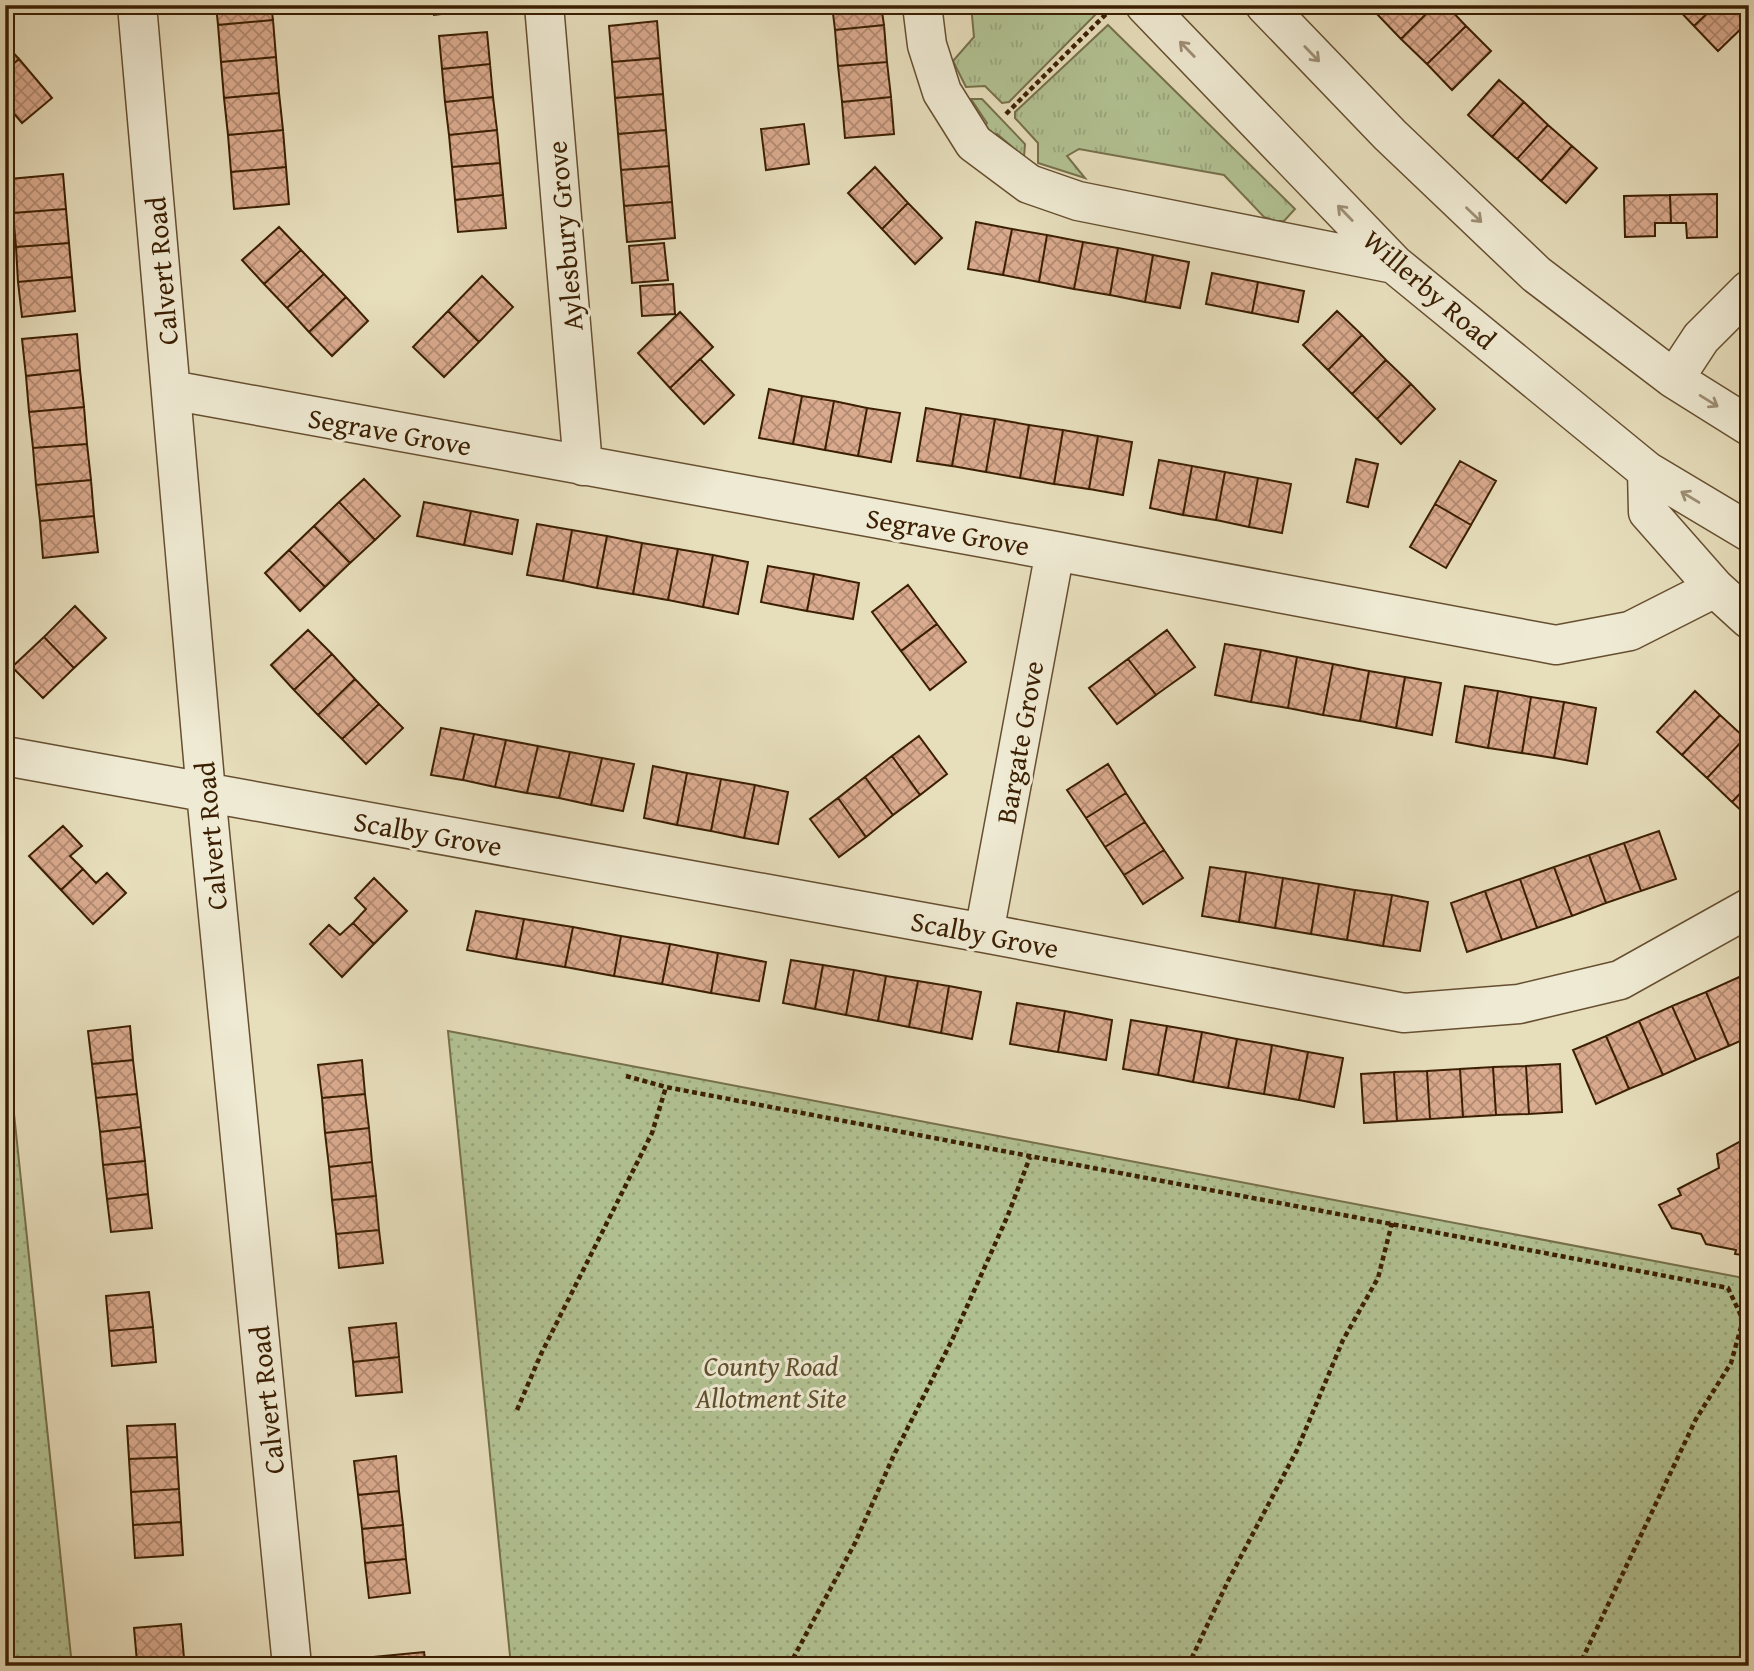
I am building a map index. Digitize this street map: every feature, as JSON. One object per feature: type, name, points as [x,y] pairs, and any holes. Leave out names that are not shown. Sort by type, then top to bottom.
[{"type":"street","name":"Calvert Road","points":[[137,5],[206,793],[292,1666]]},
{"type":"street","name":"Aylesbury Grove","points":[[544,5],[583,466]]},
{"type":"street","points":[[922,5],[927,46],[942,92],[974,143],[1029,184],[1078,201],[1394,264]]},
{"type":"street","name":"Willerby Road","points":[[1144,5],[1394,264],[1647,471],[1749,532]]},
{"type":"street","points":[[1265,5],[1390,135],[1535,274],[1674,379],[1749,426]]},
{"type":"street","points":[[1674,379],[1701,338],[1749,290]]},
{"type":"street","name":"Segrave Grove","points":[[171,390],[1556,645],[1630,631],[1715,588]]},
{"type":"street","points":[[1647,471],[1648,512],[1715,588],[1749,619]]},
{"type":"street","name":"Bargate Grove","points":[[984,933],[1055,551]]},
{"type":"street","name":"Scalby Grove","points":[[5,756],[984,933],[1404,1013],[1519,1004],[1620,980],[1749,908]]},
{"type":"path","points":[[1006,114],[1115,5]]},
{"type":"path","points":[[626,1076],[666,1087],[1728,1288],[1743,1320],[1731,1363],[1696,1419],[1579,1666]]},
{"type":"path","points":[[517,1410],[541,1354],[652,1133],[666,1087]]},
{"type":"path","points":[[789,1666],[855,1543],[893,1457],[952,1339],[1008,1215],[1030,1157]]},
{"type":"path","points":[[1188,1666],[1229,1579],[1297,1450],[1343,1340],[1378,1278],[1392,1223]]},
{"type":"green space","points":[[971,5],[1086,5],[1095,15],[1009,102],[1002,103],[985,86],[966,87],[953,61],[974,37]]},
{"type":"green space","points":[[1108,25],[1295,209],[1284,221],[1264,217],[1224,175],[1079,149],[1067,156],[1085,178],[1038,163],[1038,143],[1015,118],[1015,112]]},
{"type":"green space","points":[[971,99],[982,99],[1025,144],[1024,157],[997,134],[993,136],[984,126],[987,123]]},
{"type":"green space","points":[[5,1028],[72,1666],[5,1666]]},
{"type":"green space","name":"County Road Allotment Site","points":[[448,1031],[1749,1279],[1749,1666],[511,1666]]},
{"type":"building","points":[[216,5],[271,5],[273,20],[218,25]]},
{"type":"building","points":[[433,5],[483,5],[483,9],[434,15]]},
{"type":"building","points":[[832,5],[881,5],[884,25],[835,30]]},
{"type":"building","points":[[1368,5],[1384,5],[1376,13]]},
{"type":"building","points":[[1384,5],[1435,5],[1401,39],[1376,13]]},
{"type":"building","points":[[1435,5],[1446,5],[1466,26],[1427,64],[1401,39]]},
{"type":"building","points":[[1674,5],[1716,5],[1694,26]]},
{"type":"building","points":[[1716,5],[1749,7],[1749,21],[1718,51],[1694,26]]},
{"type":"building","points":[[273,20],[276,57],[221,62],[218,25]]},
{"type":"building","points":[[657,21],[660,58],[612,62],[609,26]]},
{"type":"building","points":[[884,25],[887,62],[838,66],[835,30]]},
{"type":"building","points":[[1466,26],[1491,51],[1452,90],[1427,64]]},
{"type":"building","points":[[487,32],[490,64],[442,69],[439,36]]},
{"type":"building","points":[[5,44],[19,59],[5,71]]},
{"type":"building","points":[[276,57],[279,93],[224,98],[221,62]]},
{"type":"building","points":[[660,58],[663,94],[615,98],[612,62]]},
{"type":"building","points":[[19,59],[52,98],[22,123],[5,103],[5,71]]},
{"type":"building","points":[[887,62],[891,97],[842,102],[838,66]]},
{"type":"building","points":[[490,64],[493,97],[445,102],[442,69]]},
{"type":"building","points":[[1499,80],[1524,102],[1492,137],[1468,115]]},
{"type":"building","points":[[279,93],[283,130],[228,135],[224,98]]},
{"type":"building","points":[[663,94],[666,130],[618,134],[615,98]]},
{"type":"building","points":[[493,97],[497,130],[449,135],[445,102]]},
{"type":"building","points":[[891,97],[894,134],[845,138],[842,102]]},
{"type":"building","points":[[1524,102],[1548,125],[1517,159],[1492,137]]},
{"type":"building","points":[[804,124],[809,164],[766,170],[761,129]]},
{"type":"building","points":[[1548,125],[1572,146],[1541,181],[1517,159]]},
{"type":"building","points":[[283,130],[286,167],[231,172],[228,135]]},
{"type":"building","points":[[497,130],[500,163],[452,167],[449,135]]},
{"type":"building","points":[[666,130],[669,166],[621,170],[618,134]]},
{"type":"building","points":[[1572,146],[1597,168],[1566,203],[1541,181]]},
{"type":"building","points":[[500,163],[503,195],[455,200],[452,167]]},
{"type":"building","points":[[669,166],[672,202],[624,206],[621,170]]},
{"type":"building","points":[[286,167],[289,204],[234,209],[231,172]]},
{"type":"building","points":[[875,167],[908,203],[882,229],[848,193]]},
{"type":"building","points":[[63,174],[66,209],[13,213],[10,179]]},
{"type":"building","points":[[1717,194],[1717,237],[1687,238],[1686,223],[1671,223],[1670,195]]},
{"type":"building","points":[[503,195],[506,228],[458,232],[455,200]]},
{"type":"building","points":[[1670,195],[1671,223],[1655,223],[1655,236],[1625,237],[1624,196]]},
{"type":"building","points":[[672,202],[675,238],[627,242],[624,206]]},
{"type":"building","points":[[908,203],[942,238],[915,264],[882,229]]},
{"type":"building","points":[[66,209],[69,243],[16,247],[13,213]]},
{"type":"building","points":[[976,222],[1012,229],[1003,275],[968,269]]},
{"type":"building","points":[[279,227],[301,250],[264,284],[242,260]]},
{"type":"building","points":[[1012,229],[1047,235],[1039,282],[1003,275]]},
{"type":"building","points":[[1047,235],[1083,242],[1074,289],[1039,282]]},
{"type":"building","points":[[1083,242],[1118,248],[1110,295],[1074,289]]},
{"type":"building","points":[[69,243],[72,277],[18,282],[16,247]]},
{"type":"building","points":[[664,243],[668,280],[632,283],[629,246]]},
{"type":"building","points":[[1118,248],[1153,255],[1145,302],[1110,295]]},
{"type":"building","points":[[301,250],[324,274],[287,308],[264,284]]},
{"type":"building","points":[[1153,255],[1189,262],[1180,308],[1145,302]]},
{"type":"building","points":[[1212,273],[1258,282],[1252,313],[1206,304]]},
{"type":"building","points":[[324,274],[346,297],[309,332],[287,308]]},
{"type":"building","points":[[482,276],[513,307],[479,342],[448,311]]},
{"type":"building","points":[[72,277],[75,311],[22,317],[18,282]]},
{"type":"building","points":[[1258,282],[1304,291],[1298,322],[1252,313]]},
{"type":"building","points":[[673,284],[675,314],[642,316],[640,286]]},
{"type":"building","points":[[346,297],[368,321],[332,356],[309,332]]},
{"type":"building","points":[[448,311],[479,342],[444,377],[413,347]]},
{"type":"building","points":[[1337,311],[1362,335],[1328,370],[1303,345]]},
{"type":"building","points":[[680,312],[713,347],[670,388],[638,353]]},
{"type":"building","points":[[77,334],[80,370],[26,376],[22,339]]},
{"type":"building","points":[[1362,335],[1386,360],[1352,394],[1328,370]]},
{"type":"building","points":[[700,359],[734,395],[704,424],[670,388]]},
{"type":"building","points":[[1386,360],[1411,384],[1377,419],[1352,394]]},
{"type":"building","points":[[80,370],[84,407],[29,412],[26,376]]},
{"type":"building","points":[[1411,384],[1435,409],[1401,444],[1377,419]]},
{"type":"building","points":[[769,389],[802,396],[793,444],[759,438]]},
{"type":"building","points":[[802,396],[834,401],[825,450],[793,444]]},
{"type":"building","points":[[834,401],[867,408],[858,456],[825,450]]},
{"type":"building","points":[[84,407],[87,444],[33,448],[29,412]]},
{"type":"building","points":[[867,408],[900,413],[891,462],[858,456]]},
{"type":"building","points":[[926,408],[961,414],[952,466],[917,461]]},
{"type":"building","points":[[961,414],[995,419],[986,472],[952,466]]},
{"type":"building","points":[[995,419],[1029,425],[1020,478],[986,472]]},
{"type":"building","points":[[1029,425],[1063,430],[1054,484],[1020,478]]},
{"type":"building","points":[[1063,430],[1098,436],[1089,489],[1054,484]]},
{"type":"building","points":[[1098,436],[1132,442],[1123,495],[1089,489]]},
{"type":"building","points":[[87,444],[91,480],[36,485],[33,448]]},
{"type":"building","points":[[1356,459],[1378,464],[1368,507],[1347,502]]},
{"type":"building","points":[[1159,460],[1192,466],[1183,515],[1150,508]]},
{"type":"building","points":[[1460,461],[1496,481],[1471,525],[1435,504]]},
{"type":"building","points":[[1192,466],[1225,472],[1216,520],[1183,515]]},
{"type":"building","points":[[1225,472],[1258,478],[1249,527],[1216,520]]},
{"type":"building","points":[[1258,478],[1291,484],[1282,533],[1249,527]]},
{"type":"building","points":[[364,479],[400,516],[375,540],[339,502]]},
{"type":"building","points":[[91,480],[94,516],[40,521],[36,485]]},
{"type":"building","points":[[339,502],[375,540],[350,563],[314,526]]},
{"type":"building","points":[[424,502],[471,511],[464,545],[417,536]]},
{"type":"building","points":[[1435,504],[1471,525],[1446,568],[1410,547]]},
{"type":"building","points":[[471,511],[518,520],[512,554],[464,545]]},
{"type":"building","points":[[94,516],[98,552],[43,558],[40,521]]},
{"type":"building","points":[[537,524],[572,530],[563,581],[527,575]]},
{"type":"building","points":[[314,526],[350,563],[325,587],[289,550]]},
{"type":"building","points":[[572,530],[607,536],[597,588],[563,581]]},
{"type":"building","points":[[607,536],[642,543],[633,594],[597,588]]},
{"type":"building","points":[[642,543],[678,549],[668,600],[633,594]]},
{"type":"building","points":[[678,549],[713,555],[703,607],[668,600]]},
{"type":"building","points":[[289,550],[325,587],[300,611],[265,573]]},
{"type":"building","points":[[713,555],[748,562],[738,614],[703,607]]},
{"type":"building","points":[[768,566],[814,574],[807,611],[761,602]]},
{"type":"building","points":[[814,574],[859,583],[853,619],[807,611]]},
{"type":"building","points":[[908,585],[937,624],[901,651],[872,612]]},
{"type":"building","points":[[75,606],[106,638],[74,668],[44,637]]},
{"type":"building","points":[[937,624],[966,662],[930,690],[901,651]]},
{"type":"building","points":[[308,630],[332,654],[294,690],[271,665]]},
{"type":"building","points":[[1167,630],[1195,667],[1156,695],[1128,659]]},
{"type":"building","points":[[44,637],[74,668],[43,698],[12,667]]},
{"type":"building","points":[[1225,644],[1261,650],[1251,702],[1215,695]]},
{"type":"building","points":[[1261,650],[1297,657],[1288,708],[1251,702]]},
{"type":"building","points":[[332,654],[355,679],[318,715],[294,690]]},
{"type":"building","points":[[1297,657],[1333,664],[1323,715],[1288,708]]},
{"type":"building","points":[[1128,659],[1156,695],[1117,724],[1089,688]]},
{"type":"building","points":[[1333,664],[1369,671],[1360,721],[1323,715]]},
{"type":"building","points":[[1369,671],[1405,677],[1396,728],[1360,721]]},
{"type":"building","points":[[1405,677],[1441,683],[1432,735],[1396,728]]},
{"type":"building","points":[[355,679],[379,704],[342,739],[318,715]]},
{"type":"building","points":[[1465,686],[1498,691],[1488,748],[1456,742]]},
{"type":"building","points":[[1498,691],[1531,697],[1522,753],[1488,748]]},
{"type":"building","points":[[1695,691],[1720,715],[1682,755],[1657,732]]},
{"type":"building","points":[[1531,697],[1564,702],[1554,758],[1522,753]]},
{"type":"building","points":[[1564,702],[1596,708],[1587,764],[1554,758]]},
{"type":"building","points":[[379,704],[403,728],[366,764],[342,739]]},
{"type":"building","points":[[1720,715],[1745,738],[1707,778],[1682,755]]},
{"type":"building","points":[[441,728],[474,734],[463,780],[431,775]]},
{"type":"building","points":[[474,734],[506,740],[495,787],[463,780]]},
{"type":"building","points":[[919,736],[947,774],[920,795],[892,756]]},
{"type":"building","points":[[1745,738],[1749,741],[1749,784],[1732,802],[1707,778]]},
{"type":"building","points":[[506,740],[538,746],[527,793],[495,787]]},
{"type":"building","points":[[538,746],[570,752],[559,798],[527,793]]},
{"type":"building","points":[[570,752],[602,758],[591,805],[559,798]]},
{"type":"building","points":[[892,756],[920,795],[893,815],[865,777]]},
{"type":"building","points":[[602,758],[634,764],[623,811],[591,805]]},
{"type":"building","points":[[1108,764],[1126,793],[1086,818],[1067,790]]},
{"type":"building","points":[[653,766],[687,773],[677,825],[644,818]]},
{"type":"building","points":[[687,773],[721,779],[711,831],[677,825]]},
{"type":"building","points":[[865,777],[893,815],[866,837],[838,798]]},
{"type":"building","points":[[721,779],[755,785],[744,838],[711,831]]},
{"type":"building","points":[[1749,784],[1749,818],[1732,802]]},
{"type":"building","points":[[755,785],[788,792],[778,844],[744,838]]},
{"type":"building","points":[[1126,793],[1145,822],[1105,847],[1086,818]]},
{"type":"building","points":[[838,798],[866,837],[839,857],[810,819]]},
{"type":"building","points":[[1145,822],[1164,850],[1124,875],[1105,847]]},
{"type":"building","points":[[63,826],[82,846],[70,856],[83,869],[61,890],[29,856]]},
{"type":"building","points":[[1659,831],[1676,879],[1641,891],[1624,843]]},
{"type":"building","points":[[1624,843],[1641,891],[1606,903],[1589,855]]},
{"type":"building","points":[[1164,850],[1183,878],[1143,904],[1124,875]]},
{"type":"building","points":[[1589,855],[1606,903],[1572,916],[1554,867]]},
{"type":"building","points":[[1210,867],[1246,872],[1239,922],[1202,916]]},
{"type":"building","points":[[1554,867],[1572,916],[1537,928],[1520,879]]},
{"type":"building","points":[[83,869],[96,883],[107,873],[126,893],[93,924],[61,890]]},
{"type":"building","points":[[1246,872],[1283,878],[1275,928],[1239,922]]},
{"type":"building","points":[[374,878],[407,911],[374,944],[353,923],[366,909],[355,898]]},
{"type":"building","points":[[1283,878],[1319,884],[1311,934],[1275,928]]},
{"type":"building","points":[[1520,879],[1537,928],[1502,940],[1485,891]]},
{"type":"building","points":[[1319,884],[1355,890],[1347,940],[1311,934]]},
{"type":"building","points":[[1355,890],[1392,895],[1383,946],[1347,940]]},
{"type":"building","points":[[1485,891],[1502,940],[1467,952],[1451,903]]},
{"type":"building","points":[[1392,895],[1428,902],[1420,951],[1383,946]]},
{"type":"building","points":[[476,911],[524,919],[516,959],[467,950]]},
{"type":"building","points":[[524,919],[573,927],[565,967],[516,959]]},
{"type":"building","points":[[353,923],[374,944],[342,977],[310,944],[329,925],[340,935]]},
{"type":"building","points":[[573,927],[621,936],[614,976],[565,967]]},
{"type":"building","points":[[621,936],[670,944],[662,984],[614,976]]},
{"type":"building","points":[[670,944],[718,953],[711,993],[662,984]]},
{"type":"building","points":[[718,953],[766,962],[759,1001],[711,993]]},
{"type":"building","points":[[791,960],[823,965],[815,1009],[783,1003]]},
{"type":"building","points":[[823,965],[854,970],[846,1015],[815,1009]]},
{"type":"building","points":[[854,970],[886,976],[878,1021],[846,1015]]},
{"type":"building","points":[[1749,973],[1749,999],[1739,977]]},
{"type":"building","points":[[886,976],[918,981],[909,1027],[878,1021]]},
{"type":"building","points":[[1739,977],[1749,999],[1749,1037],[1729,1046],[1706,992]]},
{"type":"building","points":[[918,981],[949,986],[941,1033],[909,1027]]},
{"type":"building","points":[[949,986],[981,992],[972,1039],[941,1033]]},
{"type":"building","points":[[1706,992],[1729,1046],[1696,1060],[1672,1006]]},
{"type":"building","points":[[1017,1003],[1065,1011],[1058,1052],[1010,1044]]},
{"type":"building","points":[[1672,1006],[1696,1060],[1663,1075],[1639,1021]]},
{"type":"building","points":[[1065,1011],[1112,1020],[1106,1060],[1058,1052]]},
{"type":"building","points":[[1131,1020],[1167,1026],[1158,1075],[1123,1069]]},
{"type":"building","points":[[1639,1021],[1663,1075],[1629,1089],[1606,1036]]},
{"type":"building","points":[[130,1026],[133,1060],[92,1064],[88,1031]]},
{"type":"building","points":[[1167,1026],[1202,1032],[1193,1082],[1158,1075]]},
{"type":"building","points":[[1202,1032],[1237,1039],[1228,1088],[1193,1082]]},
{"type":"building","points":[[1606,1036],[1629,1089],[1596,1104],[1573,1050]]},
{"type":"building","points":[[1237,1039],[1272,1045],[1264,1094],[1228,1088]]},
{"type":"building","points":[[1272,1045],[1308,1052],[1299,1100],[1264,1094]]},
{"type":"building","points":[[1308,1052],[1343,1058],[1334,1107],[1299,1100]]},
{"type":"building","points":[[133,1060],[137,1094],[96,1098],[92,1064]]},
{"type":"building","points":[[362,1060],[365,1094],[322,1098],[318,1065]]},
{"type":"building","points":[[1560,1064],[1562,1112],[1529,1114],[1526,1066]]},
{"type":"building","points":[[1526,1066],[1529,1114],[1496,1115],[1493,1067]]},
{"type":"building","points":[[1493,1067],[1496,1115],[1463,1117],[1460,1069]]},
{"type":"building","points":[[1460,1069],[1463,1117],[1430,1119],[1427,1071]]},
{"type":"building","points":[[1427,1071],[1430,1119],[1397,1121],[1394,1072]]},
{"type":"building","points":[[1394,1072],[1397,1121],[1364,1123],[1361,1074]]},
{"type":"building","points":[[137,1094],[141,1127],[100,1132],[96,1098]]},
{"type":"building","points":[[365,1094],[369,1128],[325,1133],[322,1098]]},
{"type":"building","points":[[141,1127],[145,1161],[103,1165],[100,1132]]},
{"type":"building","points":[[369,1128],[372,1162],[329,1167],[325,1133]]},
{"type":"building","points":[[1739,1142],[1749,1143],[1749,1256],[1735,1254],[1736,1250],[1706,1244],[1701,1234],[1672,1228],[1659,1205],[1681,1195],[1678,1189],[1719,1168],[1717,1154]]},
{"type":"building","points":[[145,1161],[148,1194],[107,1199],[103,1165]]},
{"type":"building","points":[[372,1162],[376,1196],[332,1200],[329,1167]]},
{"type":"building","points":[[148,1194],[152,1228],[111,1232],[107,1199]]},
{"type":"building","points":[[376,1196],[379,1230],[336,1234],[332,1200]]},
{"type":"building","points":[[379,1230],[383,1263],[339,1268],[336,1234]]},
{"type":"building","points":[[149,1292],[153,1327],[109,1331],[106,1296]]},
{"type":"building","points":[[396,1323],[399,1357],[353,1362],[349,1328]]},
{"type":"building","points":[[153,1327],[156,1362],[112,1366],[109,1331]]},
{"type":"building","points":[[399,1357],[402,1392],[356,1396],[353,1362]]},
{"type":"building","points":[[175,1424],[177,1457],[129,1459],[127,1426]]},
{"type":"building","points":[[396,1456],[399,1491],[358,1495],[354,1461]]},
{"type":"building","points":[[177,1457],[179,1489],[131,1492],[129,1459]]},
{"type":"building","points":[[179,1489],[181,1522],[133,1525],[131,1492]]},
{"type":"building","points":[[399,1491],[403,1525],[362,1529],[358,1495]]},
{"type":"building","points":[[181,1522],[183,1555],[135,1558],[133,1525]]},
{"type":"building","points":[[403,1525],[406,1559],[365,1563],[362,1529]]},
{"type":"building","points":[[406,1559],[410,1593],[369,1598],[365,1563]]},
{"type":"building","points":[[181,1624],[184,1658],[137,1662],[134,1628]]},
{"type":"building","points":[[424,1652],[426,1666],[374,1666],[374,1657]]},
{"type":"building","points":[[184,1658],[185,1666],[137,1666],[137,1662]]}]
